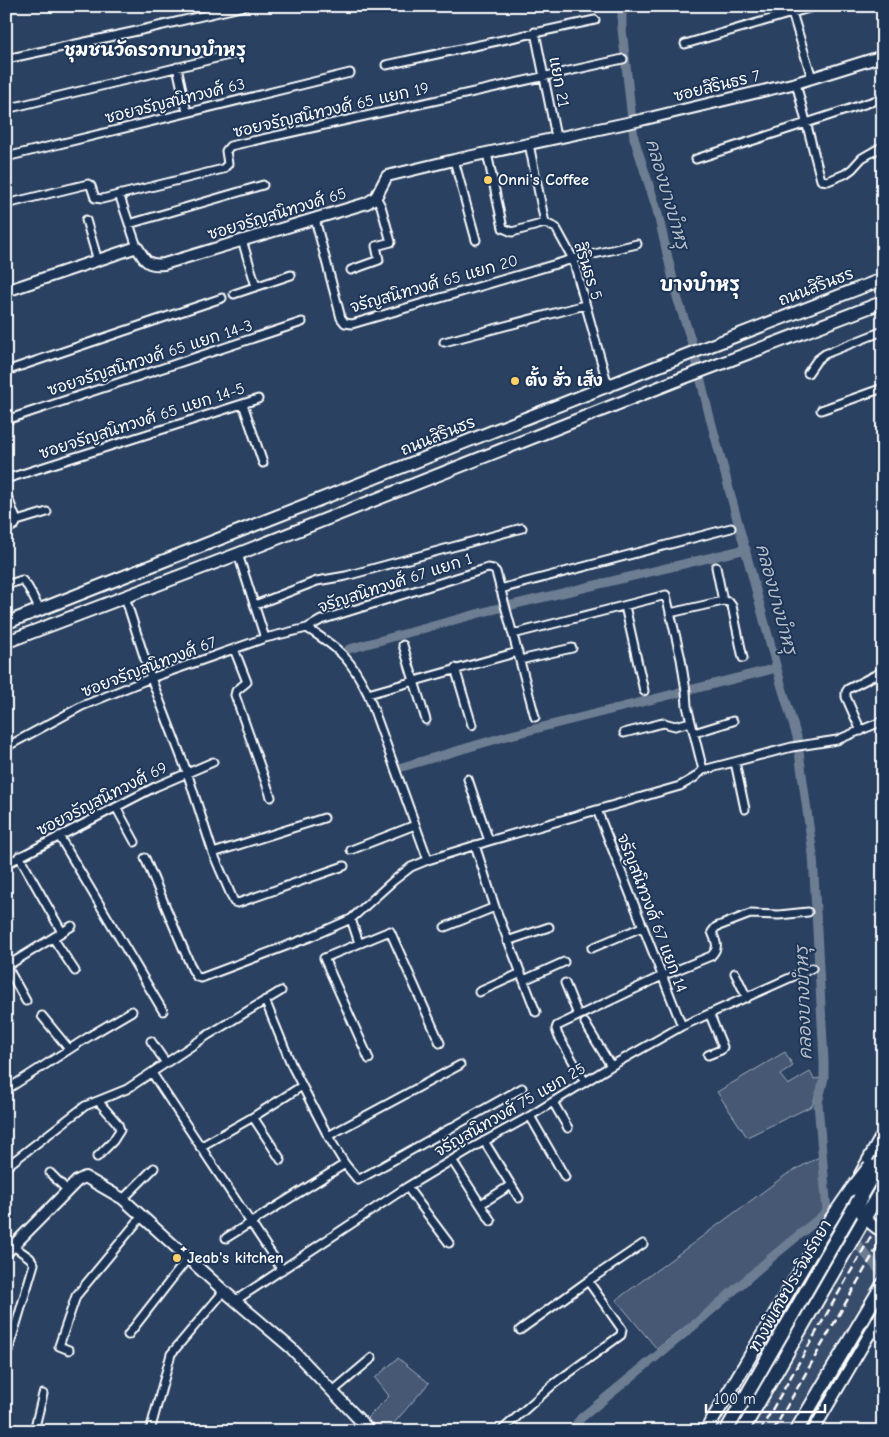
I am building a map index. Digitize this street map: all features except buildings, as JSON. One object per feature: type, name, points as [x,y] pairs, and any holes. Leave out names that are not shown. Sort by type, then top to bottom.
[{"type":"highway","points":[[706,1431],[840,1204],[881,1153]]},
{"type":"highway","name":"ทางพิเศษประจิมรัถยา","points":[[725,1431],[881,1153]]},
{"type":"highway","name":"ทางพิเศษประจิมรัถยา","points":[[742,1431],[883,1186]]},
{"type":"highway","points":[[796,1431],[883,1284]]},
{"type":"main road","name":"ถนนสิรินธร","points":[[6,623],[676,358],[883,279]]},
{"type":"main road","points":[[6,642],[238,554],[713,366],[883,302]]},
{"type":"main road","points":[[322,498],[328,518]]},
{"type":"main road","points":[[308,505],[314,524]]},
{"type":"street","points":[[6,59],[245,6]]},
{"type":"street","points":[[684,44],[791,10],[816,6]]},
{"type":"street","points":[[791,10],[812,78]]},
{"type":"street","points":[[386,65],[595,20]]},
{"type":"street","name":"แยก 21","points":[[535,32],[556,138]]},
{"type":"street","points":[[6,109],[237,53]]},
{"type":"street","name":"ซอยสิรินธร 7","points":[[556,138],[624,124],[796,83],[883,56]]},
{"type":"street","name":"ซอยจรัญสนิทวงศ์ 65 แยก 19","points":[[119,194],[223,169],[228,164],[226,151],[230,146],[623,59]]},
{"type":"street","points":[[177,67],[187,112]]},
{"type":"street","name":"ซอยจรัญสนิทวงศ์ 63","points":[[6,157],[350,73]]},
{"type":"street","points":[[796,83],[821,180],[828,181],[845,174],[862,158],[883,146]]},
{"type":"street","points":[[696,159],[883,98]]},
{"type":"street","points":[[351,270],[380,260],[376,246],[391,242],[381,206],[376,197],[387,176],[556,138]]},
{"type":"street","points":[[487,154],[503,228],[512,232],[544,224],[529,144]]},
{"type":"street","points":[[454,160],[476,240]]},
{"type":"street","points":[[6,204],[86,184],[91,186],[95,198],[98,199],[119,194],[137,247],[6,291]]},
{"type":"street","points":[[129,224],[263,186]]},
{"type":"street","name":"ซอยจรัญสนิทวงศ์ 65","points":[[137,247],[149,264],[164,264],[367,203],[376,197]]},
{"type":"street","name":"จรัญสนิทวงศ์ 65 แยก 20","points":[[315,219],[341,318],[346,323],[352,324],[573,259],[636,244]]},
{"type":"street","points":[[86,220],[98,260]]},
{"type":"street","name":"สิรินธร 5","points":[[544,224],[556,228],[573,259],[608,386]]},
{"type":"street","points":[[242,240],[256,286]]},
{"type":"street","points":[[234,294],[291,275]]},
{"type":"street","points":[[6,371],[222,298]]},
{"type":"street","points":[[444,342],[585,305]]},
{"type":"street","name":"ซอยจรัญสนิทวงศ์ 65 แยก 14-3","points":[[6,420],[302,322]]},
{"type":"street","points":[[808,373],[817,360],[825,354],[883,332]]},
{"type":"street","points":[[821,410],[883,388]]},
{"type":"street","name":"ซอยจรัญสนิทวงศ์ 65 แยก 14-5","points":[[6,479],[258,399]]},
{"type":"street","points":[[243,404],[263,464]]},
{"type":"street","points":[[6,492],[17,521],[15,526],[6,530]]},
{"type":"street","points":[[17,521],[47,512]]},
{"type":"street","points":[[255,605],[317,581],[346,576],[522,528]]},
{"type":"street","points":[[535,716],[500,589],[731,528]]},
{"type":"street","points":[[238,554],[265,638]]},
{"type":"street","points":[[716,567],[723,601]]},
{"type":"street","name":"จรัญสนิทวงศ์ 67 แยก 1","points":[[307,628],[321,620],[488,568],[496,572],[500,589]]},
{"type":"street","points":[[6,585],[22,580],[28,587],[40,610]]},
{"type":"street","points":[[513,634],[666,595],[702,770]]},
{"type":"street","points":[[125,597],[151,678],[187,772],[213,853],[234,902],[238,903],[344,866]]},
{"type":"street","points":[[670,613],[723,601],[729,602],[732,606],[743,658]]},
{"type":"street","points":[[625,606],[644,691]]},
{"type":"street","points":[[307,628],[333,644],[358,673],[368,694],[428,860]]},
{"type":"street","name":"ซอยจรัญสนิทวงศ์ 67","points":[[6,747],[82,706],[151,678],[265,638],[307,628]]},
{"type":"street","points":[[403,644],[426,720]]},
{"type":"street","points":[[520,660],[572,648]]},
{"type":"street","points":[[234,649],[247,682],[236,691],[235,695],[271,797]]},
{"type":"street","points":[[368,694],[455,668],[518,652]]},
{"type":"street","points":[[455,668],[472,725]]},
{"type":"street","points":[[861,731],[846,697],[846,692],[848,689],[883,671]]},
{"type":"street","points":[[694,732],[733,721]]},
{"type":"street","points":[[145,858],[192,969],[201,978],[352,919],[393,881],[411,868],[428,860],[680,786],[694,778],[702,770],[804,744],[837,740],[883,721]]},
{"type":"street","points":[[624,733],[659,724],[675,726],[691,722]]},
{"type":"street","name":"ซอยจรัญสนิทวงศ์ 69","points":[[6,864],[187,772],[213,762]]},
{"type":"street","points":[[735,762],[745,809]]},
{"type":"street","points":[[468,779],[488,841]]},
{"type":"street","points":[[116,807],[135,842]]},
{"type":"street","name":"จรัญสนิทวงศ์ 67 แยก 14","points":[[597,810],[682,1026]]},
{"type":"street","points":[[213,853],[324,818]]},
{"type":"street","points":[[351,850],[415,825]]},
{"type":"street","points":[[59,836],[163,1011]]},
{"type":"street","points":[[475,845],[507,941],[536,1012]]},
{"type":"street","points":[[19,856],[62,932]]},
{"type":"street","points":[[445,927],[495,907]]},
{"type":"street","points":[[585,1082],[556,1029],[557,1026],[662,976],[712,956],[717,947],[712,932],[716,927],[750,914],[779,915],[808,912]]},
{"type":"street","points":[[352,919],[359,943]]},
{"type":"street","points":[[26,1001],[6,965],[72,926]]},
{"type":"street","points":[[507,941],[549,927]]},
{"type":"street","points":[[592,948],[642,927]]},
{"type":"street","points":[[369,1059],[324,959],[390,931],[440,1043]]},
{"type":"street","points":[[53,938],[75,971]]},
{"type":"street","points":[[480,992],[564,962]]},
{"type":"street","name":"จรัญสนิทวงศ์ 75 แยก 25","points":[[236,1300],[407,1187],[530,1116],[611,1066],[682,1026],[812,968]]},
{"type":"street","points":[[735,973],[747,998]]},
{"type":"street","points":[[565,982],[578,1015]]},
{"type":"street","points":[[6,1167],[85,1106],[99,1102],[126,1089],[208,1035],[282,991]]},
{"type":"street","points":[[265,1000],[302,1086],[328,1136],[345,1164],[357,1179],[360,1180],[522,1088]]},
{"type":"street","points":[[6,1090],[132,1010]]},
{"type":"street","points":[[708,1055],[721,1050],[723,1047],[710,1015]]},
{"type":"street","points":[[42,1016],[69,1049]]},
{"type":"street","points":[[585,1023],[611,1066]]},
{"type":"street","points":[[151,1041],[166,1063]]},
{"type":"street","points":[[328,1136],[460,1065]]},
{"type":"street","points":[[152,1073],[282,1270]]},
{"type":"street","points":[[200,1147],[302,1086]]},
{"type":"street","points":[[97,1157],[113,1141],[120,1130],[118,1124],[99,1102]]},
{"type":"street","points":[[552,1102],[568,1128]]},
{"type":"street","points":[[530,1116],[564,1177]]},
{"type":"street","points":[[253,1117],[281,1160]]},
{"type":"street","points":[[725,1431],[819,1270],[865,1162],[883,1133]]},
{"type":"street","points":[[484,1141],[519,1198]]},
{"type":"street","points":[[881,1153],[860,1203],[860,1210],[872,1225],[883,1232]]},
{"type":"street","points":[[452,1160],[491,1221]]},
{"type":"street","points":[[226,1238],[345,1164]]},
{"type":"street","points":[[123,1199],[154,1168]]},
{"type":"street","points":[[50,1173],[67,1190]]},
{"type":"street","points":[[6,1358],[34,1264],[30,1258],[9,1249],[79,1178],[85,1178],[123,1199],[224,1291],[291,1348],[370,1431]]},
{"type":"street","points":[[481,1204],[511,1185]]},
{"type":"street","points":[[407,1187],[449,1243]]},
{"type":"street","points":[[69,1350],[59,1346],[76,1296],[142,1216]]},
{"type":"street","points":[[520,1330],[643,1244]]},
{"type":"street","points":[[128,1335],[188,1258]]},
{"type":"street","points":[[501,1431],[555,1383],[621,1335],[622,1329],[588,1281]]},
{"type":"street","points":[[150,1431],[171,1354],[224,1291]]},
{"type":"street","points":[[813,1431],[883,1311]]},
{"type":"street","points":[[871,1331],[883,1339]]},
{"type":"street","points":[[333,1391],[372,1358]]},
{"type":"street","points":[[34,1431],[43,1394]]},
{"type":"shaded area","points":[[785,1052],[793,1066],[780,1075],[788,1085],[810,1072],[814,1079],[821,1078],[812,1106],[747,1137],[717,1092]]},
{"type":"shaded area","points":[[819,1157],[824,1211],[723,1297],[657,1349],[616,1300],[787,1174]]},
{"type":"shaded area","points":[[883,1167],[883,1270],[793,1431],[733,1431]]},
{"type":"shaded area","points":[[398,1358],[429,1383],[387,1431],[376,1431],[365,1420],[389,1396],[375,1378]]},
{"type":"waterway","name":"คลองบางบำหรุ","points":[[622,6],[622,29],[634,138],[657,210],[677,297],[692,343],[781,684],[797,737],[813,855],[824,1061],[824,1078],[818,1103],[827,1212]]},
{"type":"waterway","points":[[349,649],[491,610],[746,549]]},
{"type":"waterway","points":[[402,767],[507,736],[777,668]]},
{"type":"waterway","points":[[571,1431],[581,1418],[691,1328],[827,1212]]},
{"type":"waterway","points":[[829,1214],[839,1222],[883,1275]]},
{"type":"railway","points":[[760,1431],[883,1215]]},
{"type":"railway","points":[[773,1431],[883,1237]]},
{"type":"place","name":"Onni's Coffee","points":[[488,180]]},
{"type":"place","name":"ตั้ง ฮั่ว เส็ง","points":[[515,381]]},
{"type":"place","name":"๋Jeab's kitchen","points":[[177,1258]]},
{"type":"district","name":"ชุมชนวัดรวกบางบำหรุ","points":[[155,50]]},
{"type":"district","name":"บางบำหรุ","points":[[700,285]]}]
